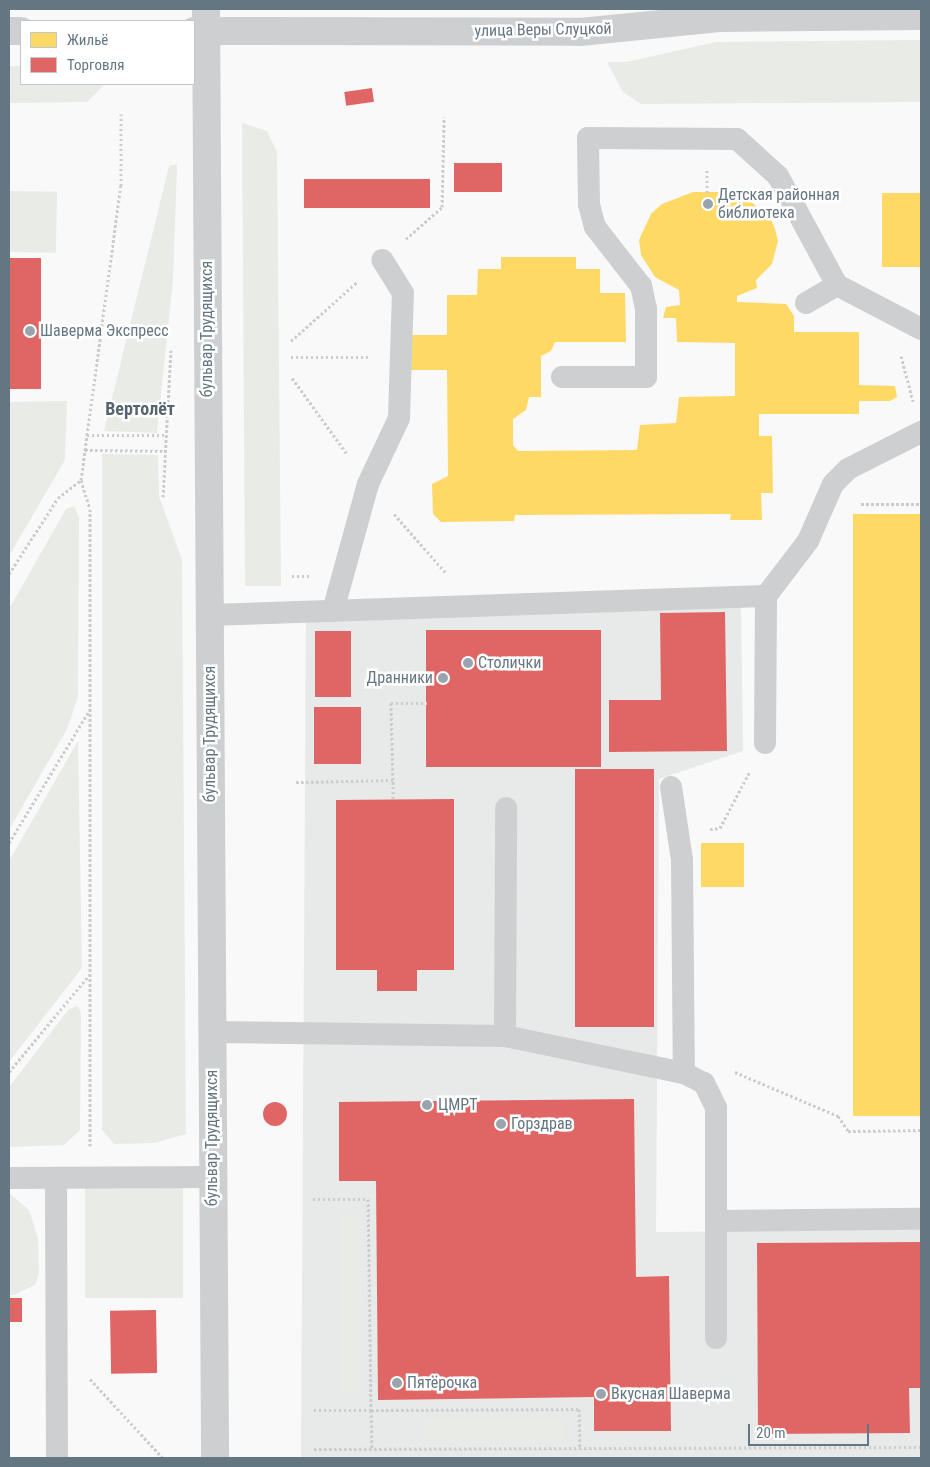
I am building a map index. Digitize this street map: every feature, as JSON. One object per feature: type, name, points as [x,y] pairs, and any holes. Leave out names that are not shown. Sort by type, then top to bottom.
[{"type":"street","name":"улица Веры Слуцкой","points":[[202,24],[580,32],[721,18],[921,16]]},
{"type":"street","name":"бульвар Трудящихся","points":[[202,24],[209,615],[215,1458]]},
{"type":"lane","points":[[562,377],[646,377],[646,309],[641,286],[594,227],[589,204],[588,138],[737,140],[759,156],[782,183],[836,284],[921,330]]},
{"type":"lane","points":[[333,611],[368,484],[399,418],[403,293],[382,260]]},
{"type":"lane","points":[[806,303],[836,284]]},
{"type":"lane","points":[[765,743],[766,596],[808,541],[833,484],[848,468],[921,432]]},
{"type":"lane","points":[[209,615],[766,596]]},
{"type":"lane","points":[[671,787],[682,860],[684,1073]]},
{"type":"lane","points":[[505,1036],[506,808]]},
{"type":"lane","points":[[212,1032],[505,1036],[684,1073],[704,1083],[716,1108],[716,1338]]},
{"type":"lane","points":[[9,1178],[56,1180],[212,1177]]},
{"type":"lane","points":[[56,1180],[57,1458]]},
{"type":"lane","points":[[716,1221],[921,1219]]},
{"type":"path","points":[[90,1149],[90,509],[81,480],[121,186],[121,114]]},
{"type":"path","points":[[889,312],[921,432]]},
{"type":"path","points":[[291,356],[401,357]]},
{"type":"path","points":[[87,435],[164,435]]},
{"type":"path","points":[[85,450],[163,451]]},
{"type":"path","points":[[9,574],[58,498],[81,480]]},
{"type":"path","points":[[292,576],[344,576]]},
{"type":"path","points":[[439,576],[448,576]]},
{"type":"path","points":[[393,799],[391,703],[427,703]]},
{"type":"path","points":[[9,843],[90,708]]},
{"type":"path","points":[[678,834],[720,828],[765,743]]},
{"type":"path","points":[[296,782],[393,780]]},
{"type":"path","points":[[9,1072],[90,974]]},
{"type":"path","points":[[704,1083],[740,1070],[838,1116],[848,1131],[921,1130]]},
{"type":"path","points":[[312,1199],[368,1199],[372,1449]]},
{"type":"path","points":[[57,1343],[162,1458]]},
{"type":"path","points":[[314,1410],[579,1409],[580,1448]]},
{"type":"path","points":[[314,1449],[921,1447]]},
{"type":"shaded area","points":[[921,40],[921,102],[641,104],[623,92],[607,62],[626,62],[716,42]]},
{"type":"shaded area","points":[[9,66],[20,66],[20,85],[104,85],[87,102],[9,103]]},
{"type":"shaded area","points":[[242,123],[267,131],[277,152],[281,586],[245,586]]},
{"type":"shaded area","points":[[177,164],[173,280],[157,433],[104,431],[169,166]]},
{"type":"shaded area","points":[[9,191],[57,192],[56,253],[9,252]]},
{"type":"shaded area","points":[[67,401],[65,460],[9,556],[9,402]]},
{"type":"shaded area","points":[[102,454],[158,455],[159,496],[182,560],[186,1134],[154,1143],[114,1144],[102,1130]]},
{"type":"shaded area","points":[[74,506],[79,517],[78,697],[67,729],[9,830],[9,609],[66,509]]},
{"type":"shaded area","points":[[741,601],[743,751],[659,779],[656,1232],[921,1230],[921,1458],[301,1458],[306,614]]},
{"type":"shaded area","points":[[78,741],[82,968],[9,1062],[9,861]]},
{"type":"shaded area","points":[[77,1006],[81,1012],[80,1130],[64,1145],[9,1147],[9,1087],[69,1009]]},
{"type":"shaded area","points":[[85,1188],[183,1188],[183,1298],[85,1298]]},
{"type":"shaded area","points":[[9,1193],[29,1210],[38,1238],[39,1274],[35,1285],[14,1295],[9,1295]]},
{"type":"shaded area","points":[[340,1216],[361,1216],[361,1393],[340,1393]]},
{"type":"shaded area","points":[[423,1420],[563,1420],[563,1440],[423,1440]]},
{"type":"building: Жильё","points":[[693,192],[721,192],[751,202],[770,217],[775,229],[778,241],[772,264],[756,280],[757,288],[737,296],[737,302],[786,304],[794,316],[794,332],[859,332],[859,385],[895,386],[897,397],[890,401],[859,401],[859,414],[759,414],[759,436],[772,436],[773,493],[761,493],[762,520],[730,520],[731,514],[515,515],[514,521],[441,522],[433,514],[432,484],[448,476],[447,370],[409,370],[409,335],[447,335],[447,295],[477,295],[478,269],[501,269],[501,257],[576,257],[576,269],[600,269],[600,293],[625,293],[626,342],[555,342],[551,351],[541,356],[541,397],[529,397],[526,410],[513,419],[513,445],[518,451],[637,450],[640,425],[676,423],[679,397],[735,396],[735,343],[677,342],[676,318],[663,318],[666,307],[680,305],[679,290],[655,277],[641,255],[639,240],[651,214],[662,204]]},
{"type":"building: Жильё","points":[[882,193],[921,193],[921,267],[882,267]]},
{"type":"building: Жильё","points":[[853,514],[921,514],[921,1116],[853,1116]]},
{"type":"building: Жильё","points":[[701,843],[744,843],[744,887],[701,887]]},
{"type":"building: Торговля","points":[[372,88],[374,102],[346,106],[344,92]]},
{"type":"building: Торговля","points":[[454,163],[502,163],[502,192],[454,192]]},
{"type":"building: Торговля","points":[[304,179],[430,179],[430,208],[304,208]]},
{"type":"building: Торговля","points":[[9,258],[41,258],[41,389],[9,389]]},
{"type":"building: Торговля","points":[[725,612],[727,751],[609,752],[609,700],[661,700],[660,613]]},
{"type":"building: Торговля","points":[[426,630],[601,630],[601,767],[426,767]]},
{"type":"building: Торговля","points":[[315,631],[351,631],[351,697],[315,697]]},
{"type":"building: Торговля","points":[[314,707],[361,707],[361,764],[314,764]]},
{"type":"building: Торговля","points":[[575,769],[654,769],[654,1027],[575,1027]]},
{"type":"building: Торговля","points":[[454,799],[454,970],[417,970],[417,991],[377,991],[377,970],[336,970],[336,800]]},
{"type":"building: Торговля","points":[[634,1099],[636,1277],[669,1276],[671,1431],[594,1431],[594,1397],[378,1400],[376,1181],[339,1181],[339,1102]]},
{"type":"building: Торговля","points":[[275,1102],[284,1105],[287,1114],[284,1123],[275,1126],[266,1123],[263,1114],[266,1105]]},
{"type":"building: Торговля","points":[[921,1242],[921,1388],[909,1388],[910,1433],[758,1434],[757,1243]]},
{"type":"building: Торговля","points":[[9,1298],[22,1298],[22,1322],[9,1322]]},
{"type":"building: Торговля","points":[[156,1310],[157,1373],[111,1374],[110,1311]]},
{"type":"place","name":"Детская районная библиотека","points":[[708,204]]},
{"type":"place","name":"Шаверма Экспресс","points":[[30,331]]},
{"type":"place","name":"Столички","points":[[468,663]]},
{"type":"place","name":"Дранники","points":[[443,678]]},
{"type":"place","name":"ЦМРТ","points":[[427,1105]]},
{"type":"place","name":"Горздрав","points":[[501,1124]]},
{"type":"place","name":"Пятёрочка","points":[[397,1383]]},
{"type":"place","name":"Вкусная Шаверма","points":[[601,1394]]},
{"type":"district","name":"Вертолёт","points":[[140,409]]}]
